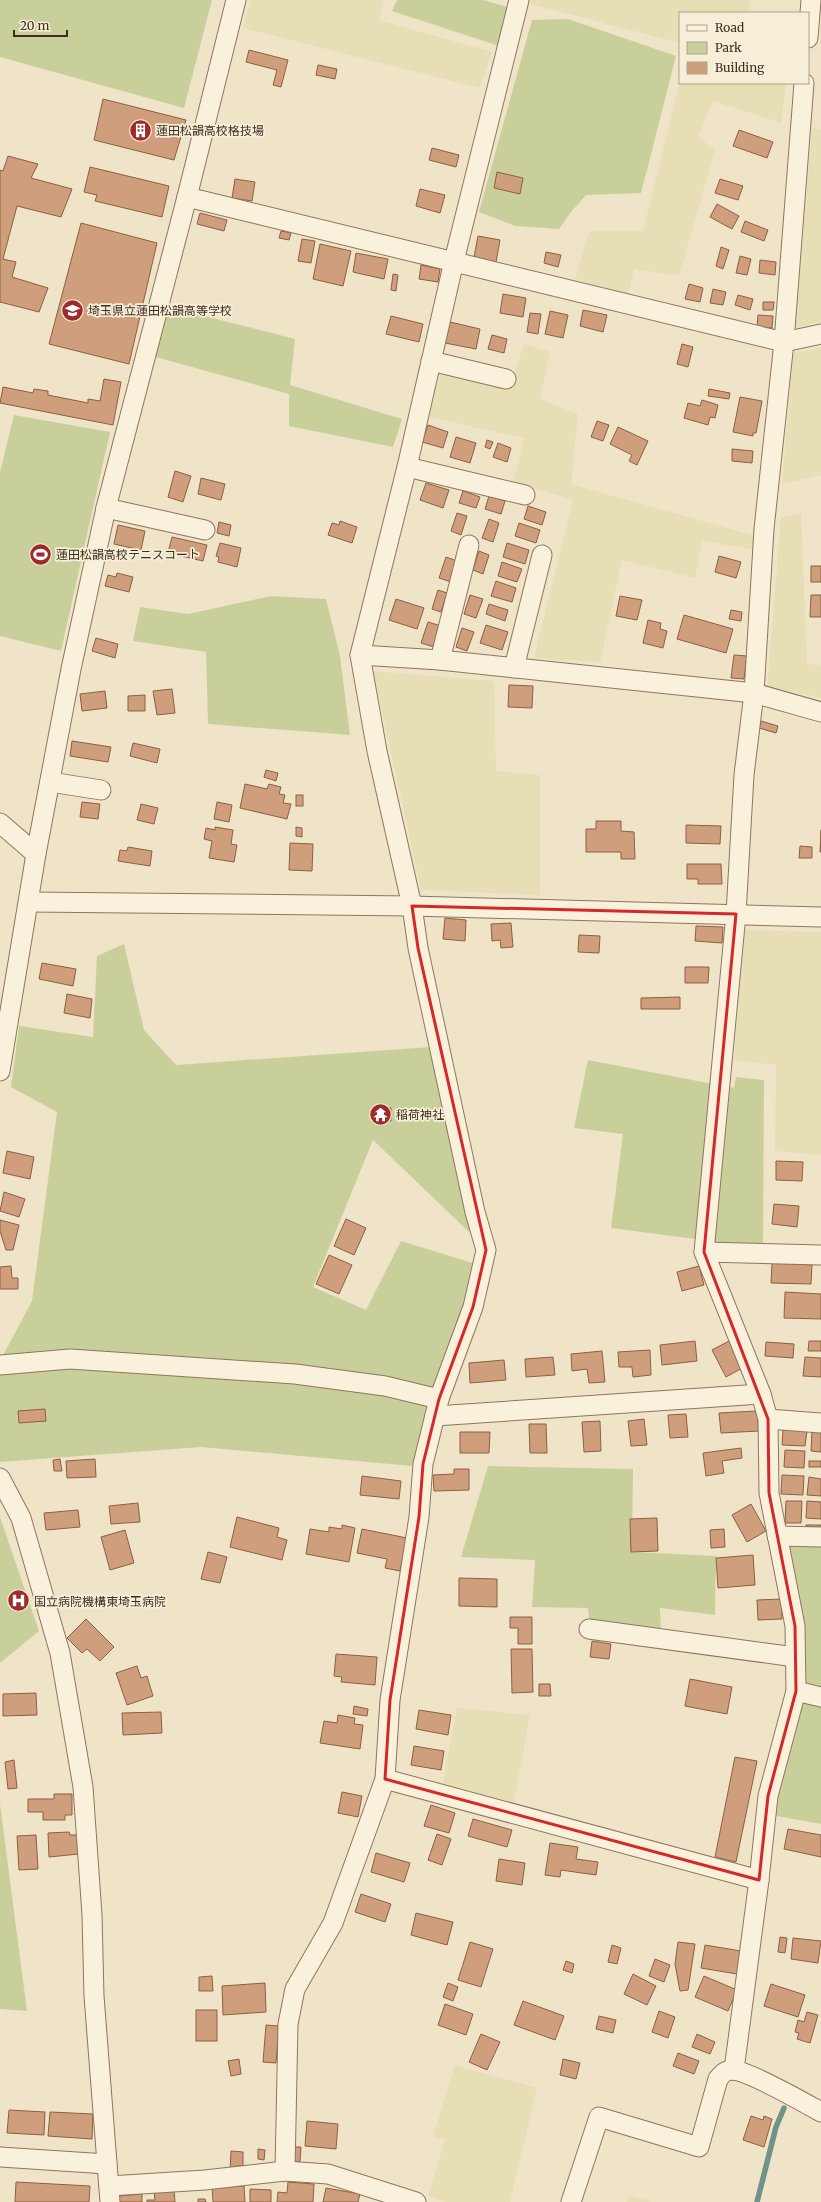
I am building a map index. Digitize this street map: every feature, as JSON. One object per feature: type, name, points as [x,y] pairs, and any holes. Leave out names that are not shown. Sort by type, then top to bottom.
[{"type":"street","points":[[0,1071],[61,712],[106,508],[187,197],[236,0]]},
{"type":"street","points":[[285,2171],[288,2024],[295,1989],[333,1923],[385,1779],[390,1700],[419,1517],[423,1464],[437,1408],[473,1307],[486,1250],[475,1212],[418,948],[412,906],[377,751],[360,655],[378,575],[407,467],[454,262],[519,0]]},
{"type":"street","points":[[809,25],[811,0]]},
{"type":"street","points":[[734,2070],[759,1880],[768,1796],[796,1691],[795,1626],[769,1493],[768,1419],[761,1394],[704,1252],[736,914],[744,775],[754,694],[764,530],[784,342],[804,84]]},
{"type":"street","points":[[187,197],[784,342],[821,334]]},
{"type":"street","points":[[431,361],[506,379]]},
{"type":"street","points":[[407,467],[525,495]]},
{"type":"street","points":[[106,508],[205,530]]},
{"type":"street","points":[[440,660],[469,545]]},
{"type":"street","points":[[514,668],[542,555]]},
{"type":"street","points":[[360,655],[440,660],[754,694],[821,712]]},
{"type":"street","points":[[50,782],[101,790]]},
{"type":"street","points":[[0,823],[36,854]]},
{"type":"street","points":[[29,902],[412,906],[821,917]]},
{"type":"street","points":[[704,1252],[821,1255]]},
{"type":"street","points":[[0,1365],[70,1359],[296,1374],[385,1386],[437,1408],[761,1394]]},
{"type":"street","points":[[768,1419],[821,1423]]},
{"type":"street","points":[[0,1478],[21,1518],[60,1653],[83,1787],[106,2164],[110,2194],[205,2180],[285,2171],[328,2174],[372,2195],[416,2202]]},
{"type":"street","points":[[777,1536],[821,1538]]},
{"type":"street","points":[[589,1629],[796,1657]]},
{"type":"street","points":[[796,1691],[821,1697]]},
{"type":"street","points":[[385,1779],[759,1880]]},
{"type":"street","points":[[571,2202],[599,2117],[699,2147],[718,2079],[725,2071],[734,2070],[821,2112]]},
{"type":"street","points":[[0,2157],[106,2164]]},
{"type":"highlighted area","points":[[412,906],[736,914],[704,1252],[768,1419],[769,1493],[795,1626],[796,1691],[768,1796],[759,1880],[385,1779],[390,1700],[419,1517],[423,1464],[439,1399],[473,1307],[486,1250],[418,948]]},
{"type":"shaded area","points":[[251,0],[384,0],[379,20],[492,52],[480,88],[243,28]]},
{"type":"shaded area","points":[[531,0],[751,0],[749,9],[756,12],[679,12],[679,43],[530,4]]},
{"type":"shaded area","points":[[680,84],[786,84],[781,123],[713,101],[698,137],[715,150],[679,276],[634,269],[628,295],[575,279],[589,231],[643,231]]},
{"type":"shaded area","points":[[812,127],[821,130],[821,322],[795,328]]},
{"type":"shaded area","points":[[524,344],[550,352],[540,399],[578,414],[571,484],[755,536],[756,550],[702,541],[695,578],[622,560],[600,662],[534,658],[573,500],[513,482],[524,438],[429,417],[440,374],[509,390]]},
{"type":"shaded area","points":[[821,347],[821,475],[782,484],[793,353]]},
{"type":"shaded area","points":[[801,513],[807,664],[821,665],[821,698],[767,686],[781,517]]},
{"type":"shaded area","points":[[373,671],[494,681],[496,771],[540,775],[540,895],[421,890]]},
{"type":"shaded area","points":[[742,930],[821,932],[821,1155],[775,1151],[776,1065],[734,1060]]},
{"type":"shaded area","points":[[457,1708],[530,1715],[513,1807],[442,1786]]},
{"type":"shaded area","points":[[455,2065],[537,2088],[510,2202],[445,2202],[428,2196],[445,2140],[433,2136]]},
{"type":"shaded area","points":[[628,2195],[653,2202],[627,2202]]},
{"type":"green space","points":[[0,0],[212,0],[184,108],[0,57]]},
{"type":"green space","points":[[397,0],[483,0],[508,7],[499,46],[392,11]]},
{"type":"green space","points":[[568,19],[676,56],[641,193],[586,195],[559,229],[515,226],[479,212],[532,20]]},
{"type":"green space","points":[[165,306],[295,339],[290,385],[402,419],[393,447],[289,426],[289,394],[152,356]]},
{"type":"green space","name":"蓮田松韻高校テニスコート","points":[[14,415],[110,432],[61,651],[0,636],[0,472]]},
{"type":"green space","points":[[271,596],[326,599],[340,656],[350,735],[208,724],[206,652],[133,641],[140,607],[188,614]]},
{"type":"green space","points":[[124,944],[144,1030],[176,1065],[431,1047],[470,1233],[373,1140],[313,1287],[366,1310],[401,1241],[479,1265],[412,1466],[201,1447],[0,1462],[0,1361],[32,1301],[57,1112],[11,1087],[19,1026],[93,1037],[97,956]]},
{"type":"green space","points":[[588,1060],[734,1088],[736,1077],[764,1080],[763,1248],[611,1228],[623,1134],[574,1128]]},
{"type":"green space","points":[[488,1466],[633,1469],[632,1552],[716,1556],[715,1615],[660,1608],[661,1636],[590,1629],[588,1608],[532,1607],[535,1560],[461,1557]]},
{"type":"green space","points":[[0,1517],[39,1631],[0,1663]]},
{"type":"green space","points":[[786,1542],[821,1543],[821,1824],[771,1815],[800,1700]]},
{"type":"green space","points":[[0,1804],[27,2011],[0,2009]]},
{"type":"building","points":[[249,50],[288,60],[281,87],[273,85],[277,70],[246,62]]},
{"type":"building","points":[[318,65],[337,69],[335,79],[316,75]]},
{"type":"building","name":"蓮田松韻高校格技場","points":[[103,99],[186,120],[174,160],[94,140]]},
{"type":"building","points":[[739,130],[773,142],[767,158],[733,146]]},
{"type":"building","points":[[432,148],[459,155],[456,167],[429,160]]},
{"type":"building","points":[[8,156],[38,164],[31,178],[72,189],[61,217],[17,206],[3,259],[16,262],[12,277],[48,288],[39,312],[0,302],[0,170],[3,171]]},
{"type":"building","points":[[90,167],[169,186],[162,217],[95,201],[97,195],[84,192]]},
{"type":"building","points":[[497,172],[523,178],[520,194],[494,188]]},
{"type":"building","points":[[235,179],[255,182],[252,201],[232,198]]},
{"type":"building","points":[[720,179],[743,186],[738,200],[715,193]]},
{"type":"building","points":[[420,189],[445,195],[440,213],[416,206]]},
{"type":"building","points":[[717,204],[739,216],[732,229],[710,217]]},
{"type":"building","points":[[200,213],[227,220],[224,231],[197,224]]},
{"type":"building","points":[[745,221],[768,230],[764,241],[741,232]]},
{"type":"building","points":[[81,223],[157,243],[129,364],[49,344]]},
{"type":"building","points":[[281,231],[291,233],[289,240],[279,238]]},
{"type":"building","points":[[478,236],[500,240],[496,262],[474,257]]},
{"type":"building","points":[[302,239],[315,241],[311,263],[298,261]]},
{"type":"building","points":[[320,244],[351,251],[343,286],[313,279]]},
{"type":"building","points":[[721,247],[729,250],[723,269],[716,266]]},
{"type":"building","points":[[546,252],[561,255],[558,267],[544,263]]},
{"type":"building","points":[[356,253],[388,259],[384,279],[353,272]]},
{"type":"building","points":[[740,256],[751,259],[747,275],[736,273]]},
{"type":"building","points":[[760,260],[776,262],[775,275],[759,273]]},
{"type":"building","points":[[421,265],[440,269],[438,282],[419,279]]},
{"type":"building","points":[[393,274],[398,275],[396,291],[391,290]]},
{"type":"building","points":[[689,284],[703,288],[700,302],[685,299]]},
{"type":"building","points":[[713,289],[726,292],[723,305],[710,303]]},
{"type":"building","points":[[503,294],[526,298],[523,317],[500,313]]},
{"type":"building","points":[[738,295],[753,299],[750,310],[735,305]]},
{"type":"building","points":[[763,302],[774,302],[773,310],[763,310]]},
{"type":"building","points":[[583,310],[607,315],[603,332],[580,326]]},
{"type":"building","points":[[550,311],[568,315],[563,338],[545,334]]},
{"type":"building","points":[[530,313],[541,314],[538,334],[527,332]]},
{"type":"building","points":[[758,315],[773,316],[772,328],[757,327]]},
{"type":"building","points":[[391,316],[423,324],[419,342],[386,334]]},
{"type":"building","points":[[450,322],[480,329],[476,349],[445,343]]},
{"type":"building","points":[[492,335],[507,339],[504,353],[488,349]]},
{"type":"building","points":[[682,344],[693,347],[688,367],[677,364]]},
{"type":"building","points":[[104,379],[121,382],[113,425],[0,403],[3,387],[33,393],[34,389],[48,391],[48,395],[88,403],[88,399],[100,401]]},
{"type":"building","points":[[709,389],[730,393],[729,399],[708,396]]},
{"type":"building","points":[[740,397],[762,401],[756,433],[753,433],[753,436],[733,432]]},
{"type":"building","points":[[702,400],[718,405],[715,418],[710,417],[708,425],[684,418],[688,403],[700,406]]},
{"type":"building","points":[[597,421],[609,425],[603,441],[591,437]]},
{"type":"building","points":[[428,425],[448,432],[443,448],[422,442]]},
{"type":"building","points":[[618,427],[648,441],[637,465],[629,461],[632,455],[610,444]]},
{"type":"building","points":[[456,437],[476,443],[470,463],[450,457]]},
{"type":"building","points":[[487,440],[493,442],[490,449],[485,447]]},
{"type":"building","points":[[498,443],[511,448],[507,462],[493,457]]},
{"type":"building","points":[[732,449],[753,451],[752,463],[732,461]]},
{"type":"building","points":[[175,471],[191,476],[183,502],[168,497]]},
{"type":"building","points":[[201,478],[225,484],[221,500],[198,494]]},
{"type":"building","points":[[426,483],[449,490],[443,508],[420,500]]},
{"type":"building","points":[[463,491],[480,497],[476,508],[459,503]]},
{"type":"building","points":[[489,496],[505,501],[501,514],[485,509]]},
{"type":"building","points":[[528,506],[546,512],[542,525],[524,519]]},
{"type":"building","points":[[457,513],[467,516],[461,535],[451,531]]},
{"type":"building","points":[[489,519],[499,523],[493,542],[482,538]]},
{"type":"building","points":[[340,521],[357,527],[352,543],[328,535],[332,523],[339,525]]},
{"type":"building","points":[[219,522],[231,525],[229,536],[217,533]]},
{"type":"building","points":[[519,523],[540,530],[536,543],[515,536]]},
{"type":"building","points":[[118,525],[145,531],[141,550],[114,544]]},
{"type":"building","points":[[172,537],[207,545],[203,561],[168,553]]},
{"type":"building","points":[[220,543],[241,548],[237,567],[218,562],[219,557],[216,556]]},
{"type":"building","points":[[507,543],[529,550],[525,564],[503,557]]},
{"type":"building","points":[[479,551],[489,555],[483,574],[473,570]]},
{"type":"building","points":[[719,556],[741,562],[736,578],[715,572]]},
{"type":"building","points":[[446,557],[457,561],[451,582],[439,578]]},
{"type":"building","points":[[502,562],[522,569],[517,582],[498,576]]},
{"type":"building","points":[[811,566],[821,566],[821,582],[811,582]]},
{"type":"building","points":[[117,573],[133,577],[129,592],[105,586],[108,575],[116,577]]},
{"type":"building","points":[[496,581],[516,588],[512,602],[491,596]]},
{"type":"building","points":[[438,590],[447,593],[441,612],[432,609]]},
{"type":"building","points":[[470,595],[483,599],[476,618],[464,614]]},
{"type":"building","points":[[811,595],[821,595],[821,617],[810,617]]},
{"type":"building","points":[[620,596],[642,600],[637,620],[616,616]]},
{"type":"building","points":[[396,599],[424,608],[417,629],[389,620]]},
{"type":"building","points":[[489,604],[508,610],[505,621],[486,614]]},
{"type":"building","points":[[731,610],[742,612],[741,621],[729,619]]},
{"type":"building","points":[[684,615],[733,629],[726,653],[677,639]]},
{"type":"building","points":[[648,620],[661,623],[660,629],[667,631],[663,648],[643,643]]},
{"type":"building","points":[[428,622],[441,626],[434,647],[421,643]]},
{"type":"building","points":[[486,625],[508,632],[502,650],[480,643]]},
{"type":"building","points":[[462,628],[474,632],[467,651],[456,647]]},
{"type":"building","points":[[96,638],[118,644],[115,658],[92,651]]},
{"type":"building","points":[[734,655],[747,656],[744,679],[731,678]]},
{"type":"building","points":[[509,685],[533,686],[532,708],[508,707]]},
{"type":"building","points":[[172,689],[175,713],[157,715],[153,691]]},
{"type":"building","points":[[105,691],[107,708],[82,711],[80,694]]},
{"type":"building","points":[[145,695],[145,711],[128,711],[128,696]]},
{"type":"building","points":[[761,721],[778,726],[776,733],[759,728]]},
{"type":"building","points":[[72,741],[111,747],[108,762],[70,756]]},
{"type":"building","points":[[133,743],[160,749],[157,763],[130,756]]},
{"type":"building","points":[[266,770],[278,773],[276,781],[264,777]]},
{"type":"building","points":[[245,784],[267,789],[269,784],[281,787],[279,794],[285,795],[283,803],[291,804],[287,819],[240,808]]},
{"type":"building","points":[[296,795],[303,795],[303,806],[296,806]]},
{"type":"building","points":[[82,802],[100,804],[98,819],[80,817]]},
{"type":"building","points":[[217,802],[232,805],[229,822],[214,819]]},
{"type":"building","points":[[141,804],[158,808],[154,824],[137,820]]},
{"type":"building","points":[[596,821],[621,821],[621,831],[634,832],[635,859],[621,859],[621,852],[586,852],[586,829],[596,829]]},
{"type":"building","points":[[686,825],[721,826],[720,844],[686,843]]},
{"type":"building","points":[[215,827],[233,830],[231,844],[237,845],[234,862],[209,858],[212,841],[204,839],[206,828],[215,830]]},
{"type":"building","points":[[296,827],[302,828],[302,837],[296,836]]},
{"type":"building","points":[[821,830],[821,852],[820,852]]},
{"type":"building","points":[[290,843],[313,844],[312,871],[289,870]]},
{"type":"building","points":[[800,846],[812,847],[812,858],[799,858]]},
{"type":"building","points":[[128,847],[152,851],[150,866],[118,861],[120,850],[127,851]]},
{"type":"building","points":[[687,864],[721,864],[722,884],[698,884],[698,879],[687,879]]},
{"type":"building","points":[[445,918],[466,920],[465,941],[443,939]]},
{"type":"building","points":[[511,923],[513,947],[501,948],[500,940],[492,941],[491,924]]},
{"type":"building","points":[[696,926],[723,927],[722,943],[695,941]]},
{"type":"building","points":[[579,935],[600,936],[599,953],[578,952]]},
{"type":"building","points":[[42,963],[76,969],[73,986],[39,979]]},
{"type":"building","points":[[685,967],[709,967],[708,983],[685,983]]},
{"type":"building","points":[[67,994],[92,999],[90,1018],[64,1013]]},
{"type":"building","points":[[680,997],[680,1009],[641,1009],[641,998]]},
{"type":"building","name":"稲荷神社","points":[[372,1108],[391,1108],[391,1121],[372,1120]]},
{"type":"building","points":[[7,1151],[34,1157],[30,1179],[3,1173]]},
{"type":"building","points":[[776,1161],[803,1162],[802,1181],[776,1180]]},
{"type":"building","points":[[4,1192],[25,1199],[19,1217],[0,1211]]},
{"type":"building","points":[[774,1204],[799,1206],[797,1227],[772,1224]]},
{"type":"building","points":[[346,1219],[366,1228],[354,1255],[334,1246]]},
{"type":"building","points":[[0,1220],[19,1225],[13,1250],[6,1250],[0,1231]]},
{"type":"building","points":[[329,1255],[352,1265],[339,1294],[316,1284]]},
{"type":"building","points":[[772,1263],[812,1265],[811,1284],[771,1283]]},
{"type":"building","points":[[11,1266],[12,1278],[18,1278],[18,1289],[0,1289],[0,1267]]},
{"type":"building","points":[[699,1266],[704,1285],[682,1291],[677,1272]]},
{"type":"building","points":[[785,1292],[821,1294],[821,1319],[784,1318]]},
{"type":"building","points":[[695,1341],[697,1361],[662,1365],[660,1345]]},
{"type":"building","points":[[729,1341],[744,1367],[726,1377],[712,1350]]},
{"type":"building","points":[[809,1341],[821,1341],[821,1351],[808,1351]]},
{"type":"building","points":[[766,1342],[794,1344],[793,1358],[765,1356]]},
{"type":"building","points":[[650,1350],[651,1375],[633,1377],[632,1367],[619,1367],[618,1352]]},
{"type":"building","points":[[602,1351],[605,1382],[589,1383],[587,1369],[572,1371],[571,1354]]},
{"type":"building","points":[[553,1357],[555,1375],[526,1377],[525,1359]]},
{"type":"building","points":[[805,1357],[821,1358],[821,1377],[803,1376]]},
{"type":"building","points":[[504,1360],[506,1380],[470,1383],[469,1363]]},
{"type":"building","points":[[45,1409],[46,1421],[19,1423],[18,1411]]},
{"type":"building","points":[[757,1411],[759,1431],[721,1433],[719,1413]]},
{"type":"building","points":[[686,1414],[688,1437],[670,1438],[668,1415]]},
{"type":"building","points":[[644,1419],[647,1445],[631,1446],[628,1421]]},
{"type":"building","points":[[600,1421],[601,1451],[584,1452],[582,1422]]},
{"type":"building","points":[[529,1424],[546,1424],[547,1453],[530,1453]]},
{"type":"building","points":[[783,1430],[807,1431],[805,1446],[782,1445]]},
{"type":"building","points":[[812,1430],[821,1431],[821,1452],[811,1451]]},
{"type":"building","points":[[460,1432],[490,1432],[489,1453],[460,1453]]},
{"type":"building","points":[[741,1448],[742,1458],[722,1461],[724,1473],[706,1476],[703,1453]]},
{"type":"building","points":[[785,1450],[805,1451],[804,1468],[784,1467]]},
{"type":"building","points":[[60,1459],[62,1471],[54,1471],[53,1460]]},
{"type":"building","points":[[95,1459],[96,1477],[67,1478],[66,1461]]},
{"type":"building","points":[[809,1461],[821,1461],[821,1467],[809,1467]]},
{"type":"building","points":[[454,1469],[469,1469],[469,1490],[434,1491],[433,1475],[454,1474]]},
{"type":"building","points":[[782,1475],[804,1476],[803,1495],[781,1494]]},
{"type":"building","points":[[362,1476],[401,1481],[399,1499],[360,1495]]},
{"type":"building","points":[[809,1477],[821,1479],[821,1496],[807,1495]]},
{"type":"building","points":[[786,1501],[802,1501],[801,1523],[785,1523]]},
{"type":"building","points":[[807,1501],[821,1502],[821,1519],[806,1518]]},
{"type":"building","points":[[138,1503],[140,1522],[111,1524],[109,1506]]},
{"type":"building","points":[[751,1504],[766,1531],[747,1542],[732,1515]]},
{"type":"building","points":[[78,1510],[80,1527],[46,1530],[44,1513]]},
{"type":"building","points":[[237,1517],[279,1528],[277,1537],[287,1540],[282,1560],[230,1547]]},
{"type":"building","points":[[657,1518],[658,1551],[631,1552],[630,1519]]},
{"type":"building","points":[[342,1525],[355,1528],[349,1562],[306,1554],[310,1529],[329,1532],[329,1527],[342,1529]]},
{"type":"building","points":[[806,1525],[821,1525],[821,1530],[806,1529]]},
{"type":"building","points":[[362,1529],[407,1538],[400,1571],[385,1568],[387,1559],[357,1553]]},
{"type":"building","points":[[724,1529],[725,1547],[711,1548],[710,1530]]},
{"type":"building","points":[[125,1530],[134,1563],[110,1570],[101,1537]]},
{"type":"building","points":[[208,1552],[227,1557],[220,1583],[201,1579]]},
{"type":"building","points":[[753,1555],[755,1585],[718,1588],[716,1558]]},
{"type":"building","points":[[459,1578],[497,1579],[497,1607],[459,1606]]},
{"type":"building","points":[[782,1599],[782,1619],[758,1620],[757,1600]]},
{"type":"building","points":[[510,1617],[532,1617],[532,1644],[518,1644],[518,1628],[510,1628]]},
{"type":"building","points":[[86,1619],[114,1647],[100,1661],[87,1649],[82,1653],[67,1638]]},
{"type":"building","points":[[592,1641],[611,1644],[609,1659],[590,1657]]},
{"type":"building","points":[[511,1649],[532,1649],[533,1692],[512,1693]]},
{"type":"building","points":[[336,1654],[377,1657],[375,1685],[341,1682],[342,1677],[334,1676]]},
{"type":"building","points":[[137,1666],[141,1678],[147,1676],[153,1696],[127,1705],[116,1673]]},
{"type":"building","points":[[690,1679],[732,1687],[727,1714],[685,1706]]},
{"type":"building","points":[[539,1684],[550,1684],[551,1696],[539,1696]]},
{"type":"building","points":[[36,1693],[37,1715],[3,1716],[3,1694]]},
{"type":"building","points":[[354,1706],[368,1709],[367,1716],[353,1714]]},
{"type":"building","points":[[419,1710],[451,1715],[448,1735],[416,1729]]},
{"type":"building","points":[[161,1712],[162,1733],[123,1735],[122,1713]]},
{"type":"building","points":[[338,1715],[355,1718],[354,1724],[363,1725],[360,1749],[320,1743],[324,1721],[337,1723]]},
{"type":"building","points":[[414,1746],[444,1751],[441,1770],[411,1765]]},
{"type":"building","points":[[735,1757],[757,1761],[736,1862],[715,1857]]},
{"type":"building","points":[[14,1760],[17,1788],[8,1789],[5,1762]]},
{"type":"building","points":[[342,1792],[362,1796],[358,1817],[338,1813]]},
{"type":"building","points":[[54,1794],[72,1794],[72,1815],[65,1815],[65,1820],[43,1820],[43,1812],[28,1812],[28,1799],[54,1799]]},
{"type":"building","points":[[431,1805],[455,1813],[449,1833],[424,1826]]},
{"type":"building","points":[[473,1819],[512,1830],[507,1847],[468,1836]]},
{"type":"building","points":[[788,1829],[821,1835],[821,1857],[784,1849]]},
{"type":"building","points":[[69,1832],[70,1835],[77,1835],[79,1854],[49,1857],[48,1833]]},
{"type":"building","points":[[437,1834],[451,1839],[442,1865],[428,1860]]},
{"type":"building","points":[[36,1835],[38,1869],[19,1870],[17,1836]]},
{"type":"building","points":[[550,1843],[578,1847],[576,1859],[598,1862],[596,1875],[561,1870],[560,1877],[545,1875]]},
{"type":"building","points":[[376,1853],[410,1863],[404,1882],[371,1872]]},
{"type":"building","points":[[499,1859],[525,1863],[522,1885],[496,1881]]},
{"type":"building","points":[[361,1894],[391,1904],[385,1922],[355,1912]]},
{"type":"building","points":[[416,1913],[453,1922],[447,1945],[411,1935]]},
{"type":"building","points":[[780,1937],[787,1938],[785,1953],[778,1952]]},
{"type":"building","points":[[793,1938],[821,1941],[818,1963],[791,1959]]},
{"type":"building","points":[[470,1942],[493,1949],[481,1987],[458,1980]]},
{"type":"building","points":[[678,1942],[695,1944],[688,1990],[680,1991],[675,1964]]},
{"type":"building","points":[[612,1945],[621,1948],[617,1964],[608,1962]]},
{"type":"building","points":[[705,1945],[741,1951],[737,1974],[701,1968]]},
{"type":"building","points":[[655,1959],[670,1965],[664,1982],[649,1976]]},
{"type":"building","points":[[566,1961],[574,1964],[572,1973],[563,1970]]},
{"type":"building","points":[[633,1974],[656,1986],[647,2005],[624,1994]]},
{"type":"building","points":[[212,1976],[213,1991],[199,1991],[199,1977]]},
{"type":"building","points":[[704,1976],[737,1990],[728,2011],[695,1997]]},
{"type":"building","points":[[265,1983],[266,2012],[223,2015],[222,1986]]},
{"type":"building","points":[[448,1983],[458,1987],[453,2001],[443,1997]]},
{"type":"building","points":[[771,1984],[805,1995],[798,2017],[764,2006]]},
{"type":"building","points":[[523,2001],[564,2016],[555,2040],[514,2025]]},
{"type":"building","points":[[445,2004],[473,2014],[466,2035],[438,2025]]},
{"type":"building","points":[[196,2010],[217,2010],[217,2041],[196,2041]]},
{"type":"building","points":[[659,2011],[675,2017],[668,2038],[652,2032]]},
{"type":"building","points":[[807,2012],[818,2015],[810,2043],[797,2039],[799,2033],[795,2032],[798,2020],[804,2022]]},
{"type":"building","points":[[599,2016],[616,2020],[613,2033],[596,2029]]},
{"type":"building","points":[[266,2025],[279,2026],[276,2063],[263,2062]]},
{"type":"building","points":[[481,2034],[500,2042],[487,2070],[469,2062]]},
{"type":"building","points":[[697,2034],[715,2042],[710,2054],[692,2047]]},
{"type":"building","points":[[678,2053],[699,2061],[694,2074],[673,2066]]},
{"type":"building","points":[[239,2059],[241,2074],[231,2076],[228,2061]]},
{"type":"building","points":[[563,2059],[580,2063],[576,2079],[560,2075]]},
{"type":"building","points":[[9,2110],[45,2112],[44,2135],[7,2133]]},
{"type":"building","points":[[50,2112],[93,2114],[92,2139],[48,2136]]},
{"type":"building","points":[[751,2116],[763,2120],[764,2116],[772,2119],[764,2147],[743,2140]]},
{"type":"building","points":[[307,2121],[338,2124],[336,2149],[305,2146]]},
{"type":"building","points":[[295,2147],[301,2147],[300,2162],[294,2162]]},
{"type":"building","points":[[258,2149],[265,2150],[264,2160],[258,2159]]},
{"type":"building","points":[[231,2151],[243,2152],[243,2166],[236,2166],[236,2172],[230,2172]]},
{"type":"building","points":[[16,2182],[90,2186],[89,2202],[15,2202]]},
{"type":"building","points":[[288,2182],[314,2184],[313,2202],[277,2202],[278,2192],[287,2193]]},
{"type":"building","points":[[244,2186],[245,2202],[213,2202],[212,2187]]},
{"type":"building","points":[[326,2188],[360,2194],[358,2202],[323,2202]]},
{"type":"building","points":[[250,2189],[271,2190],[271,2202],[250,2202]]},
{"type":"building","points":[[174,2190],[175,2202],[147,2202],[147,2200],[155,2200],[154,2191]]},
{"type":"building","points":[[142,2194],[142,2202],[119,2202],[118,2196]]},
{"type":"building","points":[[198,2199],[205,2199],[206,2202],[198,2202]]},
{"type":"waterway","points":[[757,2202],[776,2127],[784,2108]]},
{"type":"place","name":"蓮田松韻高校格技場","points":[[140,130]]},
{"type":"place","name":"埼玉県立蓮田松韻高等学校","points":[[73,310]]},
{"type":"place","name":"蓮田松韻高校テニスコート","points":[[41,554]]},
{"type":"place","name":"稲荷神社","points":[[381,1114]]},
{"type":"place","name":"国立病院機構東埼玉病院","points":[[18,1601]]}]
